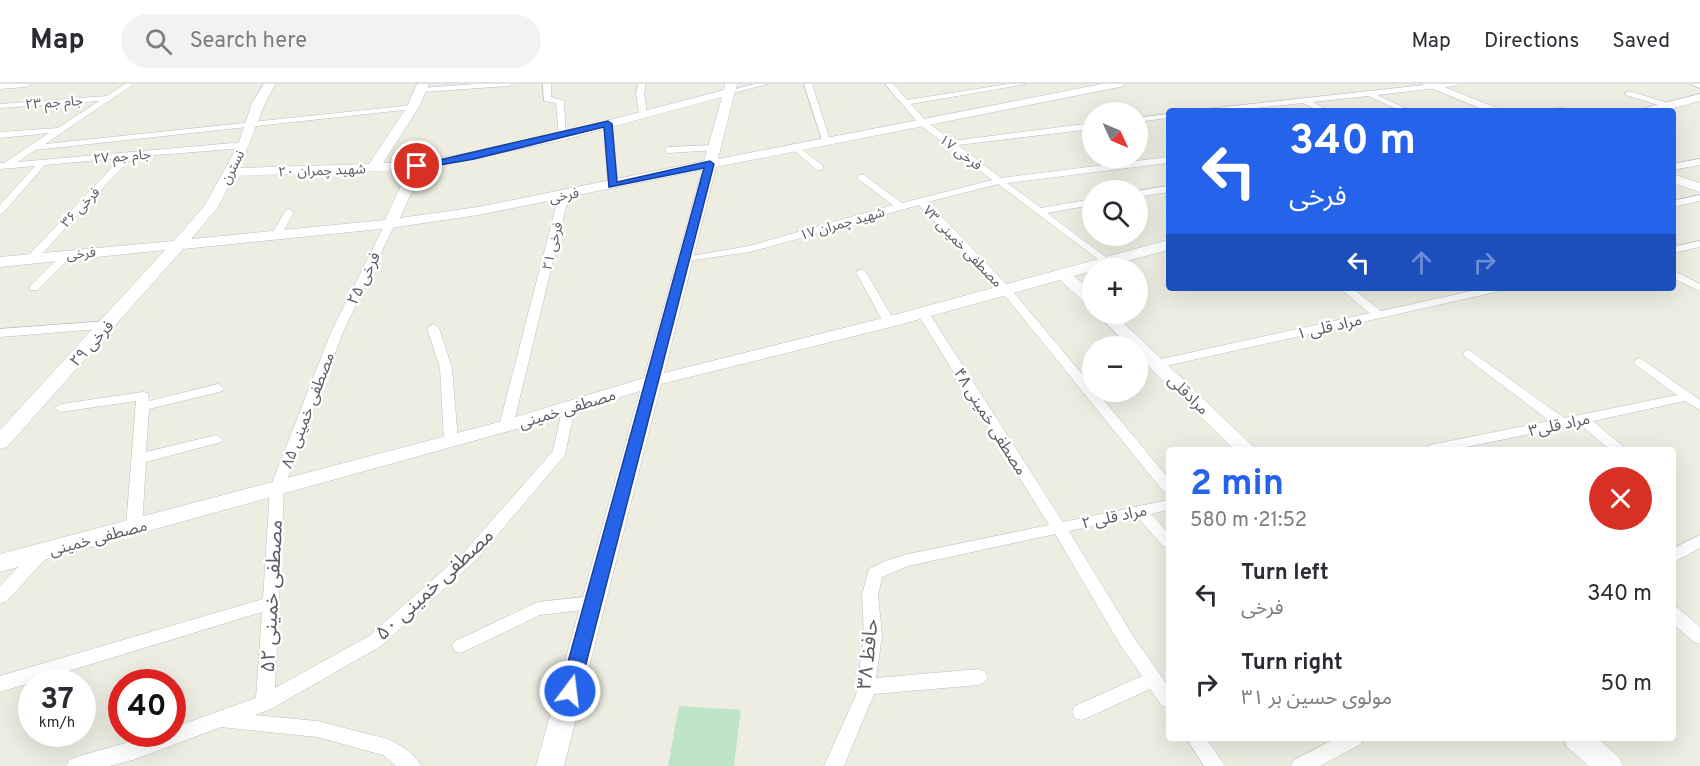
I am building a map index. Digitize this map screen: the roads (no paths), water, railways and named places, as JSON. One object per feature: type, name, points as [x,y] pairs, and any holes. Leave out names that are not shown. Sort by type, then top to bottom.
[{"type":"street","points":[[0,86],[26,84]]},
{"type":"street","points":[[3,166],[130,84]]},
{"type":"street","name":"نسترن","points":[[181,243],[211,207],[244,145],[258,103],[270,84]]},
{"type":"street","points":[[373,168],[413,107],[422,87],[509,84]]},
{"type":"street","points":[[547,84],[547,99],[560,101],[563,136]]},
{"type":"street","points":[[642,84],[640,93],[643,112]]},
{"type":"street","points":[[549,766],[730,88],[764,84]]},
{"type":"street","points":[[808,84],[826,140]]},
{"type":"street","name":"فرخی ۱۷","points":[[889,84],[923,123],[1100,258]]},
{"type":"street","points":[[905,103],[995,86],[1022,84]]},
{"type":"street","name":"فرخی","points":[[0,262],[390,224],[478,211],[613,185],[712,156],[794,146],[1120,84]]},
{"type":"street","points":[[1236,108],[1454,84]]},
{"type":"street","points":[[1694,84],[1700,86]]},
{"type":"street","points":[[1432,86],[1490,108]]},
{"type":"street","name":"شهید چمران ۲۰","points":[[230,172],[417,166],[563,136],[730,88]]},
{"type":"street","points":[[1629,93],[1668,106]]},
{"type":"street","points":[[1370,94],[1401,108]]},
{"type":"street","points":[[1660,108],[1700,97]]},
{"type":"street","name":"جام جم ۲۳","points":[[0,106],[108,98]]},
{"type":"street","points":[[1306,101],[1319,108]]},
{"type":"street","points":[[33,148],[413,107]]},
{"type":"street","points":[[1148,119],[1166,116]]},
{"type":"street","points":[[608,124],[613,185]]},
{"type":"street","points":[[949,144],[1082,127]]},
{"type":"street","points":[[0,135],[59,130]]},
{"type":"street","name":"جام جم ۲۷","points":[[3,166],[244,145]]},
{"type":"street","points":[[794,146],[820,168]]},
{"type":"street","points":[[668,150],[712,156]]},
{"type":"street","name":"فرخی ۳۶","points":[[32,258],[128,156]]},
{"type":"street","name":"شهید چمران ۱۷","points":[[684,260],[750,249],[900,206],[999,181],[1166,160]]},
{"type":"street","points":[[1676,166],[1700,162]]},
{"type":"street","points":[[0,211],[5,201],[42,163]]},
{"type":"street","points":[[390,224],[417,166]]},
{"type":"street","points":[[861,177],[900,206]]},
{"type":"street","points":[[1676,179],[1700,188]]},
{"type":"street","points":[[1148,192],[1166,189]]},
{"type":"street","name":"فرخی ۲۱","points":[[506,426],[564,195]]},
{"type":"street","points":[[1676,203],[1700,198]]},
{"type":"street","name":"مصطفی خمینی ۷۳","points":[[921,201],[1006,290],[1166,485]]},
{"type":"street","points":[[1039,211],[1082,204]]},
{"type":"street","points":[[276,235],[289,212]]},
{"type":"street","name":"فرخی ۲۵","points":[[337,333],[390,224]]},
{"type":"street","name":"فرخی ۲۹","points":[[0,442],[181,243]]},
{"type":"street","points":[[1676,249],[1700,244]]},
{"type":"street","name":"مصطفی خمینی","points":[[1124,258],[1166,246]]},
{"type":"street","points":[[34,288],[68,254]]},
{"type":"street","name":"مصطفی خمینی","points":[[0,563],[506,426],[652,381],[889,322],[1082,269]]},
{"type":"street","points":[[861,272],[889,322]]},
{"type":"street","points":[[1064,274],[1082,292]]},
{"type":"street","points":[[1676,275],[1700,288]]},
{"type":"street","points":[[1349,291],[1379,315]]},
{"type":"street","name":"مراد قلی ۱","points":[[1157,364],[1487,291]]},
{"type":"street","name":"مصطفی خمینی ۴۸","points":[[923,313],[1127,640],[1166,697]]},
{"type":"street","name":"مرادقلی","points":[[1115,324],[1244,447]]},
{"type":"street","points":[[0,333],[108,325]]},
{"type":"street","points":[[434,328],[446,368],[451,441]]},
{"type":"street","name":"مصطفی خمینی ۸۵","points":[[278,488],[337,333]]},
{"type":"street","points":[[1469,354],[1562,423]]},
{"type":"street","points":[[1640,362],[1700,406]]},
{"type":"street","points":[[142,407],[218,388]]},
{"type":"street","points":[[60,408],[143,396],[134,527]]},
{"type":"street","name":"مراد قلی۳","points":[[1445,447],[1687,397]]},
{"type":"street","name":"مصطفی خمینی ۵۰","points":[[76,766],[133,752],[265,704],[375,641],[471,555],[560,452],[568,408]]},
{"type":"street","points":[[1582,419],[1616,447]]},
{"type":"street","points":[[139,459],[216,439]]},
{"type":"street","name":"مصطفی خمینی ۵۲","points":[[265,704],[278,488]]},
{"type":"street","name":"مراد قلی ۲","points":[[908,560],[1166,505]]},
{"type":"street","points":[[1140,511],[1166,540]]},
{"type":"street","points":[[1676,555],[1700,541]]},
{"type":"street","points":[[0,597],[43,552]]},
{"type":"street","name":"حافظ ۳۸","points":[[834,766],[866,687],[873,635],[870,595],[875,573],[908,560]]},
{"type":"street","points":[[0,684],[271,603]]},
{"type":"street","points":[[461,646],[538,609],[593,603]]},
{"type":"street","points":[[1676,616],[1700,637]]},
{"type":"street","points":[[866,687],[979,677]]},
{"type":"street","points":[[1081,712],[1154,679]]},
{"type":"street","points":[[220,720],[317,729],[388,748],[411,766]]},
{"type":"street","points":[[1197,741],[1215,766]]},
{"type":"street","points":[[1301,766],[1348,741]]},
{"type":"street","points":[[1580,741],[1609,766]]}]
